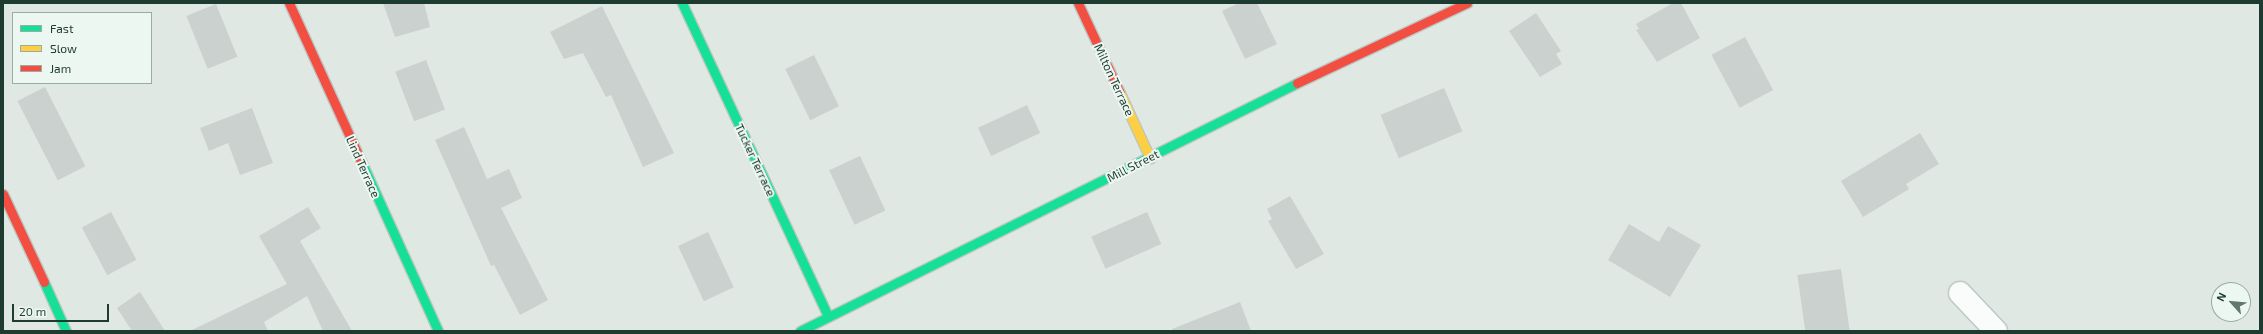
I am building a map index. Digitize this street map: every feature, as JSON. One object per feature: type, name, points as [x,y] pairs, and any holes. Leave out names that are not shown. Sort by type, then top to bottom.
[{"type":"street","name":"Lind Terrace","points":[[289,3],[438,331]]},
{"type":"street","name":"Tucker Terrace","points":[[682,3],[828,316]]},
{"type":"street","name":"Milton Terrace","points":[[1078,3],[1150,158]]},
{"type":"street","name":"Mill Street","points":[[800,331],[1150,158],[1280,90],[1467,3]]},
{"type":"street","points":[[3,194],[66,331]]},
{"type":"street","points":[[1960,293],[1996,331]]},
{"type":"building","points":[[383,3],[424,3],[430,27],[395,37]]},
{"type":"building","points":[[1239,3],[1257,3],[1277,44],[1245,59],[1222,11]]},
{"type":"building","points":[[1673,3],[1681,3],[1700,38],[1657,62],[1636,30],[1639,29],[1636,24]]},
{"type":"building","points":[[216,4],[237,57],[208,69],[186,16]]},
{"type":"building","points":[[602,6],[674,153],[643,167],[611,95],[606,97],[583,53],[564,59],[550,32]]},
{"type":"building","points":[[1536,13],[1561,51],[1556,54],[1562,64],[1540,77],[1509,31]]},
{"type":"building","points":[[1745,37],[1773,90],[1740,108],[1711,55]]},
{"type":"building","points":[[814,55],[839,106],[810,120],[785,69]]},
{"type":"building","points":[[426,60],[445,109],[414,121],[395,72]]},
{"type":"building","points":[[45,87],[85,166],[58,180],[17,101]]},
{"type":"building","points":[[1444,88],[1462,131],[1399,158],[1380,115]]},
{"type":"building","points":[[1027,105],[1040,133],[991,156],[978,128]]},
{"type":"building","points":[[252,108],[273,163],[240,175],[228,143],[209,151],[200,128]]},
{"type":"building","points":[[464,127],[487,179],[509,169],[522,198],[501,208],[548,300],[520,315],[494,265],[491,266],[435,140]]},
{"type":"building","points":[[1920,133],[1939,164],[1906,184],[1909,189],[1863,217],[1841,181]]},
{"type":"building","points":[[860,156],[885,210],[855,225],[829,170]]},
{"type":"building","points":[[1290,196],[1324,254],[1296,269],[1268,221],[1272,219],[1267,209]]},
{"type":"building","points":[[308,207],[321,228],[300,241],[352,331],[323,331],[307,296],[264,322],[268,331],[190,331],[287,284],[259,236]]},
{"type":"building","points":[[111,212],[136,260],[107,275],[82,227]]},
{"type":"building","points":[[1147,212],[1161,244],[1106,269],[1091,237]]},
{"type":"building","points":[[1629,224],[1659,242],[1668,226],[1701,245],[1670,297],[1608,260]]},
{"type":"building","points":[[708,232],[734,287],[704,301],[678,246]]},
{"type":"building","points":[[1841,269],[1850,331],[1805,331],[1797,275]]},
{"type":"building","points":[[140,292],[165,331],[132,331],[117,308]]},
{"type":"building","points":[[1240,302],[1251,331],[1172,331],[1172,329]]},
{"type":"traffic: fast","points":[[682,3],[828,316]]},
{"type":"traffic: fast","points":[[800,331],[1297,83]]},
{"type":"traffic: fast","points":[[361,161],[438,331]]},
{"type":"traffic: fast","points":[[44,282],[66,331]]},
{"type":"traffic: slow","points":[[1120,93],[1150,158]]},
{"type":"traffic: jam","points":[[289,3],[361,161]]},
{"type":"traffic: jam","points":[[1078,3],[1120,93]]},
{"type":"traffic: jam","points":[[1297,83],[1467,3]]},
{"type":"traffic: jam","points":[[3,194],[44,282]]}]
